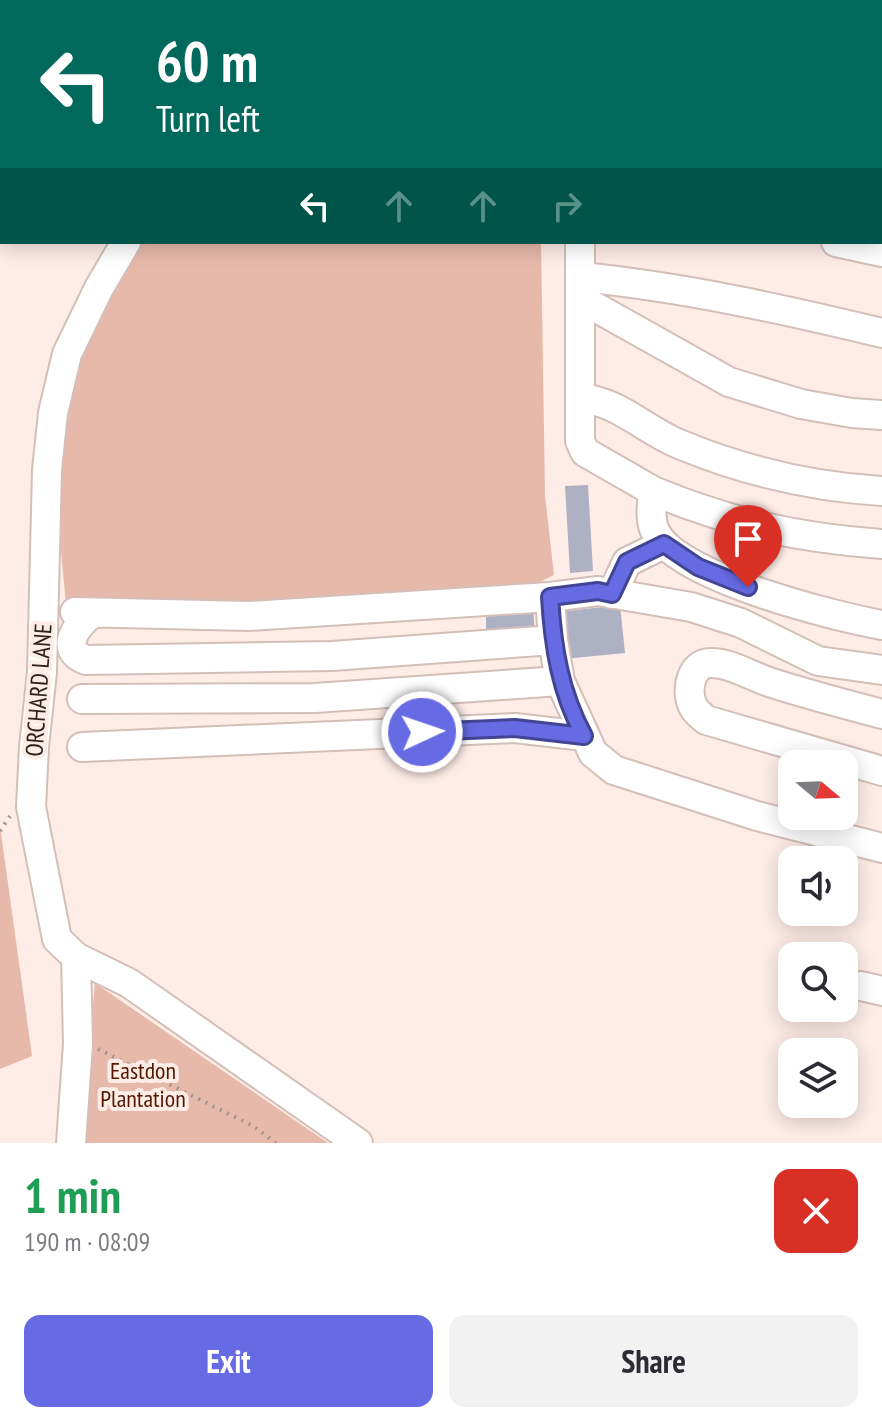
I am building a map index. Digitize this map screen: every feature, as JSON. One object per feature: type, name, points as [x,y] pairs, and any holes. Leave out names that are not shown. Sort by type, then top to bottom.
[{"type":"street","name":"ORCHARD LANE","points":[[76,957],[57,939],[31,807],[45,610],[47,470],[53,413],[67,354],[125,244]]},
{"type":"street","points":[[580,244],[580,441],[585,452],[653,491],[734,521],[778,532],[882,544]]},
{"type":"street","points":[[845,244],[882,252]]},
{"type":"street","points":[[581,288],[634,282],[756,303],[882,333]]},
{"type":"street","points":[[581,288],[729,382],[801,404],[882,415]]},
{"type":"street","points":[[580,398],[607,403],[675,442],[718,460],[809,482],[882,491]]},
{"type":"street","points":[[653,491],[655,532],[664,544],[698,567],[773,597],[845,618],[882,625]]},
{"type":"street","points":[[612,594],[627,562],[664,544]]},
{"type":"street","points":[[45,610],[249,616],[550,597],[598,591],[691,607],[741,623],[818,661],[882,670]]},
{"type":"street","points":[[550,597],[560,681],[593,753],[614,770],[757,816],[882,848]]},
{"type":"street","points":[[93,613],[71,638],[71,649],[76,657],[86,660],[332,656],[553,640]]},
{"type":"street","points":[[882,714],[800,692],[722,664],[708,662],[700,665],[691,677],[691,702],[706,720],[882,771]]},
{"type":"street","points":[[82,699],[315,698],[560,681]]},
{"type":"street","points":[[82,747],[515,728],[584,736]]},
{"type":"street","points":[[71,1143],[78,1044],[76,957],[129,983],[358,1143]]},
{"type":"path","points":[[103,1050],[253,1126],[276,1143]]},
{"type":"green space","points":[[131,244],[541,244],[545,495],[554,575],[538,583],[508,590],[143,608],[66,604],[61,551],[61,450],[71,377]]},
{"type":"green space","points":[[0,826],[32,1056],[0,1069]]},
{"type":"green space","name":"Eastdon Plantation","points":[[95,983],[328,1143],[80,1143]]},
{"type":"building","points":[[588,485],[593,571],[570,573],[565,486]]},
{"type":"building","points":[[533,605],[535,639],[486,642],[486,610]]},
{"type":"building","points":[[620,605],[625,653],[564,659],[558,612]]},
{"type":"route","points":[[422,732],[515,728],[584,736],[560,681],[550,597],[598,591],[612,594],[627,562],[664,544],[698,567],[748,587]]}]
